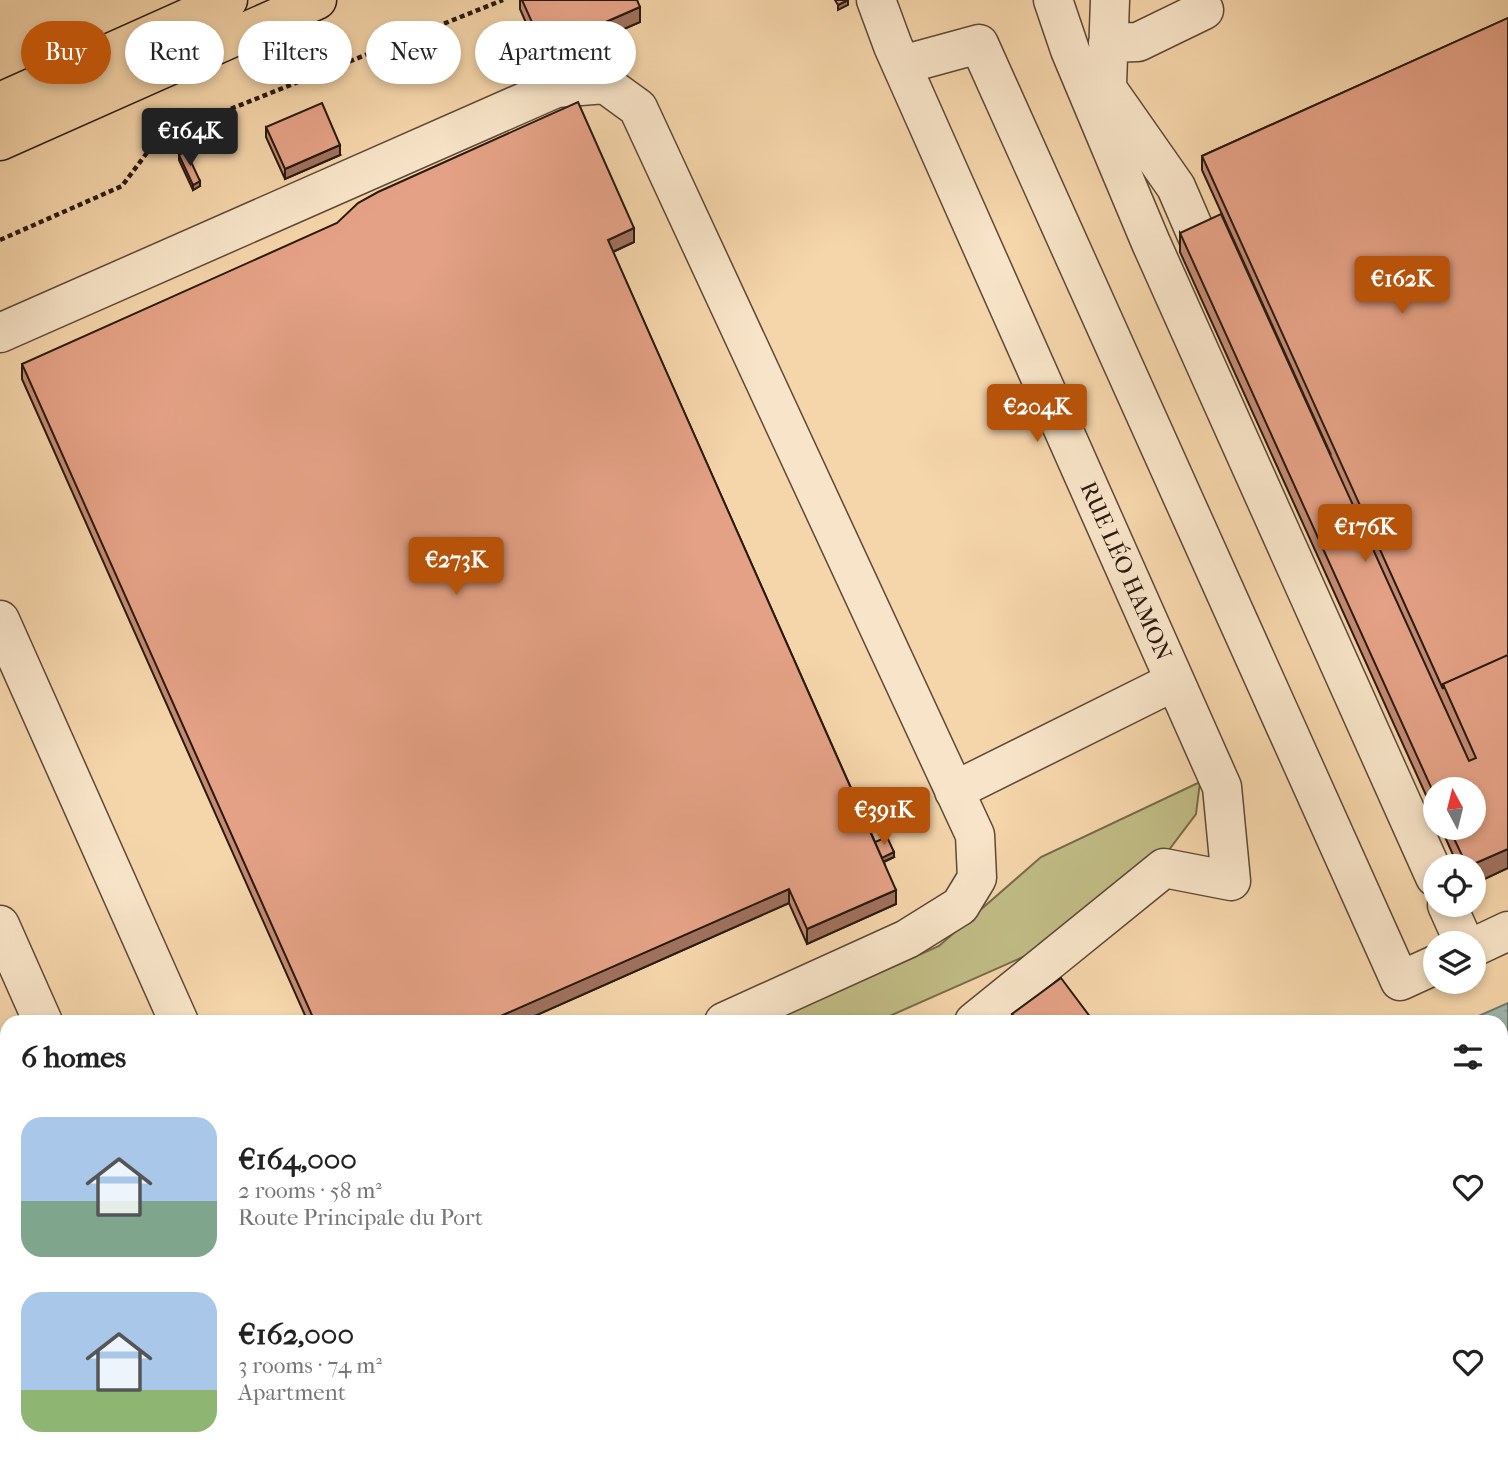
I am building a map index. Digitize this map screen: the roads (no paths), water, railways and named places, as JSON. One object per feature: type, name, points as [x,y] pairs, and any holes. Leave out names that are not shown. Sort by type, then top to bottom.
[{"type":"main road","points":[[0,102],[228,0]]},
{"type":"main road","points":[[0,141],[317,0]]},
{"type":"street","name":"RUE LÉO HAMON","points":[[876,0],[902,65],[1222,787],[1231,881],[1164,868],[983,1015]]},
{"type":"street","points":[[1053,0],[1070,50],[1157,256],[1425,854]]},
{"type":"street","points":[[1106,136],[1110,0]]},
{"type":"street","points":[[1108,43],[1138,43],[1209,3]]},
{"type":"street","points":[[902,65],[979,44],[1401,981],[1423,971]]},
{"type":"street","points":[[0,333],[556,88],[605,84],[638,108],[975,835],[977,878],[960,906],[907,940],[740,1015]]},
{"type":"street","points":[[1106,87],[1176,187],[1227,303]]},
{"type":"street","points":[[0,620],[176,1015]]},
{"type":"street","points":[[954,791],[1175,681]]},
{"type":"street","points":[[0,925],[40,1015]]},
{"type":"street","points":[[1486,941],[1508,931]]},
{"type":"water","points":[[1508,1003],[1508,1015],[1481,1015]]}]
